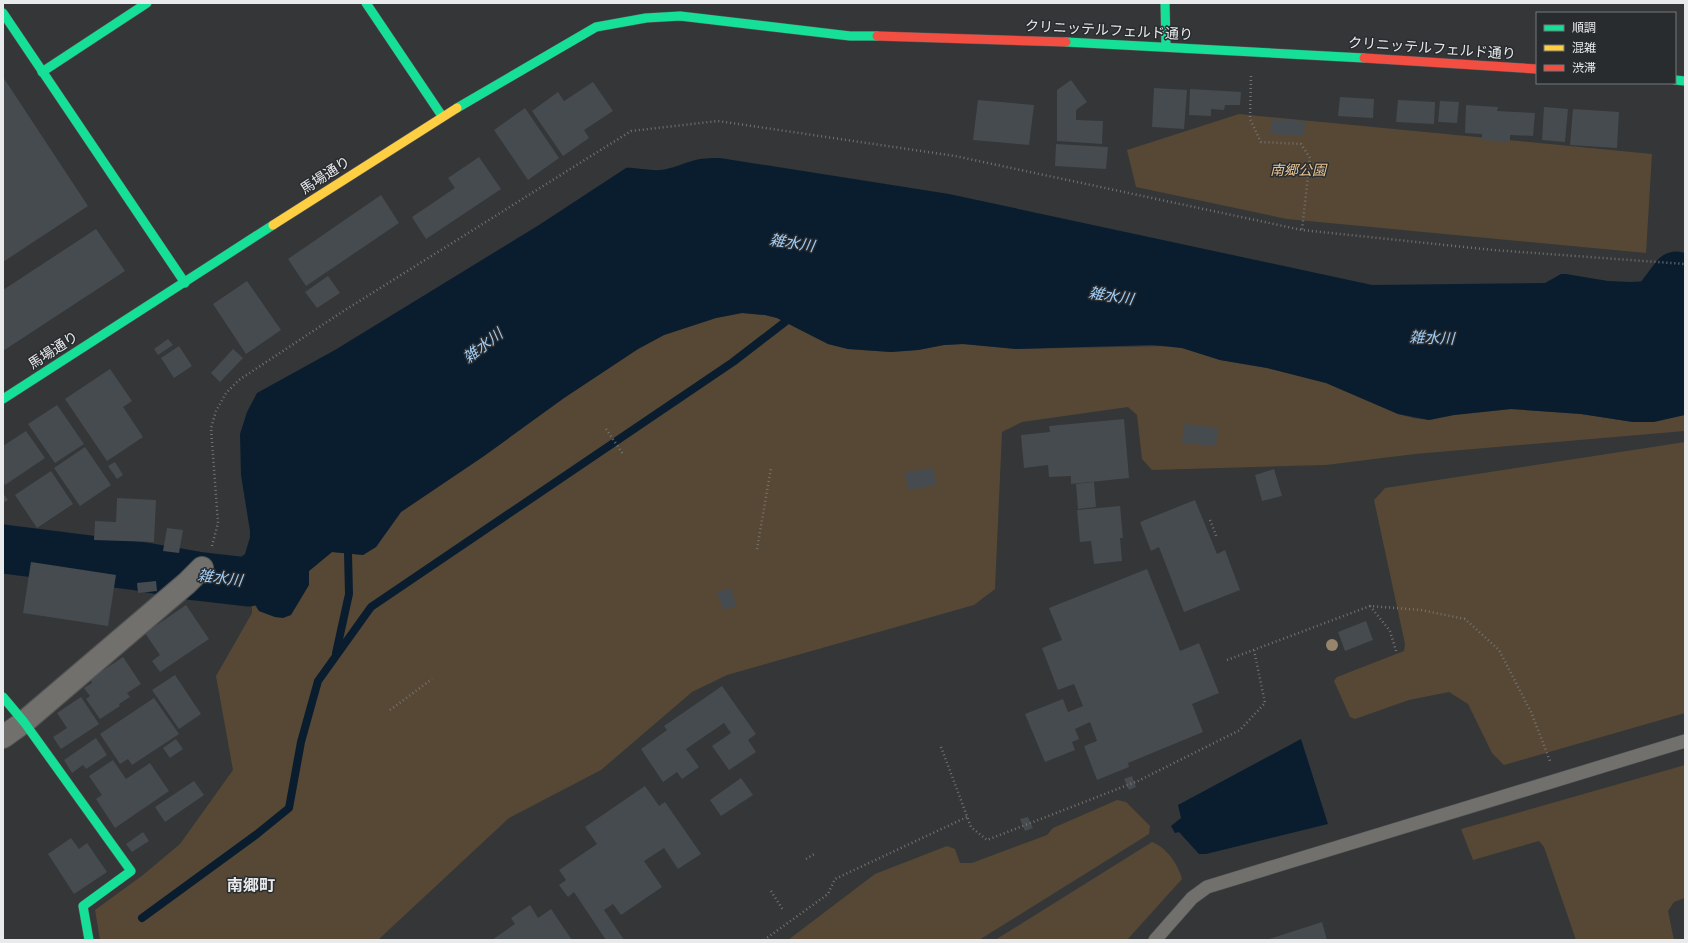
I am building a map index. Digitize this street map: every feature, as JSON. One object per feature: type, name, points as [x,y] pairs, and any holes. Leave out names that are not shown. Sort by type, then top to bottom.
[{"type":"street","points":[[42,72],[147,3]]},
{"type":"street","points":[[366,3],[442,116]]},
{"type":"street","points":[[1165,3],[1166,46]]},
{"type":"street","points":[[642,8],[646,18]]},
{"type":"street","points":[[3,13],[185,283]]},
{"type":"street","name":"馬場通り","points":[[3,399],[442,116],[596,27],[679,13]]},
{"type":"street","name":"クリニッテルフェルド通り","points":[[679,13],[850,36],[1016,39],[1166,46],[1536,69]]},
{"type":"street","points":[[3,737],[24,722],[187,583],[202,568]]},
{"type":"street","points":[[3,697],[24,722],[131,872],[83,906],[89,940]]},
{"type":"lane","points":[[1155,940],[1192,898],[1207,887],[1685,740]]},
{"type":"path","points":[[1251,51],[1250,119],[1261,142],[1300,144],[1310,158],[1302,230]]},
{"type":"path","points":[[202,568],[210,551],[218,523],[211,428],[216,411],[226,393],[239,380],[336,316],[631,131],[718,121],[954,156],[1302,230],[1493,250],[1685,264]]},
{"type":"path","points":[[606,429],[623,454]]},
{"type":"path","points":[[757,549],[771,468]]},
{"type":"path","points":[[1210,520],[1217,538]]},
{"type":"path","points":[[1370,606],[1390,631],[1396,651]]},
{"type":"path","points":[[1227,660],[1370,606],[1421,610],[1465,619],[1499,650],[1531,712],[1557,780]]},
{"type":"path","points":[[941,747],[971,827],[987,840],[1138,781],[1240,730],[1265,703],[1254,650]]},
{"type":"path","points":[[390,710],[432,679]]},
{"type":"path","points":[[764,940],[828,894],[835,879],[967,817]]},
{"type":"path","points":[[806,859],[816,853]]},
{"type":"path","points":[[771,891],[784,910]]},
{"type":"green space","name":"南郷公園","points":[[1239,114],[1652,154],[1646,253],[1287,219],[1136,187],[1127,150]]},
{"type":"green space","points":[[742,313],[765,315],[777,318],[828,344],[848,349],[891,352],[963,344],[1016,349],[1168,346],[1182,348],[1220,360],[1267,368],[1326,383],[1398,414],[1413,418],[1429,420],[1454,415],[1511,409],[1581,414],[1633,422],[1685,415],[1685,431],[1415,454],[1326,465],[1152,470],[1142,459],[1137,415],[1128,407],[1022,422],[1002,432],[995,589],[974,605],[727,675],[692,692],[601,770],[509,818],[378,940],[100,940],[95,910],[143,875],[180,844],[233,770],[216,676],[252,613],[252,602],[259,611],[275,617],[309,585],[309,571],[332,552],[363,555],[376,547],[401,512],[484,456],[564,398],[638,349],[664,335],[716,318]]},
{"type":"green space","points":[[1685,442],[1685,713],[1504,765],[1492,753],[1468,704],[1449,692],[1409,700],[1355,719],[1350,717],[1334,681],[1337,677],[1404,651],[1405,644],[1374,500],[1385,488]]},
{"type":"green space","points":[[1685,765],[1685,898],[1674,902],[1668,911],[1674,940],[1576,940],[1544,847],[1539,841],[1473,860],[1461,829]]},
{"type":"green space","points":[[1117,800],[1126,802],[1150,826],[1149,834],[979,940],[788,940],[875,874],[947,846],[955,849],[960,863],[972,863],[1047,835],[1053,828]]},
{"type":"green space","points":[[1152,842],[1167,852],[1178,868],[1182,879],[1127,940],[995,940]]},
{"type":"water","points":[[720,158],[949,194],[1372,285],[1545,283],[1561,274],[1608,281],[1630,282],[1685,279],[1685,415],[1654,422],[1633,422],[1581,414],[1511,409],[1454,415],[1429,420],[1398,414],[1326,383],[1267,368],[1220,360],[1182,348],[1152,345],[1016,349],[963,344],[891,352],[848,349],[828,344],[777,318],[765,315],[742,313],[716,318],[664,335],[638,349],[564,398],[484,456],[401,512],[376,547],[363,555],[332,552],[309,571],[309,585],[291,615],[283,618],[275,617],[259,611],[246,588],[250,576],[250,531],[241,475],[240,434],[247,412],[257,393],[335,350],[539,225],[626,168],[660,170],[672,168],[699,159]]},
{"type":"water","points":[[1301,739],[1328,824],[1206,854],[1199,854],[1179,832],[1175,833],[1171,826],[1181,818],[1178,805]]},
{"type":"building","points":[[3,77],[88,206],[3,262]]},
{"type":"building","points":[[1071,80],[1087,102],[1076,110],[1076,120],[1103,121],[1102,144],[1057,141],[1057,90]]},
{"type":"building","points":[[593,82],[613,111],[584,130],[589,138],[563,156],[532,111],[558,92],[564,101]]},
{"type":"building","points":[[1154,88],[1187,90],[1184,129],[1152,127]]},
{"type":"building","points":[[1190,89],[1241,92],[1240,105],[1225,105],[1224,110],[1211,109],[1211,116],[1189,115]]},
{"type":"building","points":[[1340,97],[1374,99],[1373,118],[1338,116]]},
{"type":"building","points":[[978,100],[1034,105],[1029,145],[973,140]]},
{"type":"building","points":[[1398,100],[1435,102],[1434,124],[1396,122]]},
{"type":"building","points":[[1440,101],[1459,102],[1457,123],[1438,122]]},
{"type":"building","points":[[1466,105],[1498,107],[1497,111],[1535,113],[1533,136],[1510,135],[1510,142],[1482,140],[1482,134],[1465,133]]},
{"type":"building","points":[[1544,107],[1568,109],[1565,142],[1542,140]]},
{"type":"building","points":[[525,108],[559,158],[528,180],[494,130]]},
{"type":"building","points":[[1573,109],[1619,112],[1617,148],[1570,145]]},
{"type":"building","points":[[1272,119],[1305,121],[1304,136],[1270,134]]},
{"type":"building","points":[[1056,144],[1108,147],[1106,169],[1055,166]]},
{"type":"building","points":[[479,157],[501,189],[426,239],[412,217],[455,188],[448,178]]},
{"type":"building","points":[[381,195],[399,223],[306,286],[288,259]]},
{"type":"building","points":[[96,229],[125,271],[3,351],[3,290]]},
{"type":"building","points":[[328,276],[340,293],[317,308],[305,292]]},
{"type":"building","points":[[247,281],[281,330],[246,354],[213,304]]},
{"type":"building","points":[[168,339],[173,345],[158,355],[154,349]]},
{"type":"building","points":[[179,346],[192,366],[174,378],[161,358]]},
{"type":"building","points":[[233,349],[243,358],[220,382],[211,373]]},
{"type":"building","points":[[110,369],[132,401],[123,407],[143,437],[107,461],[65,399]]},
{"type":"building","points":[[57,405],[84,444],[55,463],[28,424]]},
{"type":"building","points":[[1124,419],[1129,478],[1071,484],[1071,476],[1049,477],[1048,465],[1024,468],[1021,435],[1050,432],[1049,426]]},
{"type":"building","points":[[1184,424],[1218,428],[1216,446],[1182,443]]},
{"type":"building","points":[[26,431],[45,458],[5,485],[3,481],[3,446]]},
{"type":"building","points":[[85,447],[111,485],[80,506],[54,468]]},
{"type":"building","points":[[115,462],[123,475],[117,479],[108,466]]},
{"type":"building","points":[[933,468],[936,485],[908,490],[905,472]]},
{"type":"building","points":[[1274,469],[1282,496],[1262,501],[1255,475]]},
{"type":"building","points":[[51,471],[73,504],[37,528],[15,495]]},
{"type":"building","points":[[1094,482],[1096,507],[1078,509],[1076,484]]},
{"type":"building","points":[[3,493],[8,500],[3,503]]},
{"type":"building","points":[[117,498],[156,500],[154,542],[94,540],[95,521],[116,522]]},
{"type":"building","points":[[1195,500],[1217,554],[1225,550],[1240,590],[1184,612],[1159,547],[1151,551],[1140,522]]},
{"type":"building","points":[[1120,506],[1123,538],[1120,538],[1122,561],[1094,564],[1091,541],[1080,542],[1077,510]]},
{"type":"building","points":[[167,528],[183,530],[179,553],[163,551]]},
{"type":"building","points":[[31,562],[116,575],[108,626],[23,613]]},
{"type":"building","points":[[1147,569],[1180,651],[1199,643],[1219,693],[1192,704],[1203,732],[1128,763],[1129,767],[1097,780],[1084,746],[1097,741],[1090,722],[1075,729],[1079,739],[1072,742],[1075,750],[1045,762],[1025,714],[1063,699],[1068,712],[1083,706],[1074,684],[1058,690],[1042,648],[1062,640],[1049,608]]},
{"type":"building","points":[[156,581],[157,591],[138,593],[137,583]]},
{"type":"building","points":[[731,588],[736,606],[723,610],[717,592]]},
{"type":"building","points":[[186,605],[209,639],[160,672],[152,661],[160,655],[145,633]]},
{"type":"building","points":[[1366,621],[1373,640],[1345,651],[1338,632]]},
{"type":"building","points":[[123,657],[141,684],[127,693],[130,697],[119,704],[120,706],[100,719],[86,699],[90,696],[84,688],[92,683],[90,679]]},
{"type":"building","points":[[175,675],[201,714],[179,729],[152,690]]},
{"type":"building","points":[[722,686],[756,734],[748,740],[756,752],[729,770],[712,746],[731,733],[724,723],[686,749],[699,767],[682,779],[677,772],[663,782],[641,749],[667,730],[664,726]]},
{"type":"building","points":[[81,697],[99,724],[61,749],[53,737],[67,728],[57,713]]},
{"type":"building","points":[[154,698],[179,734],[132,765],[128,759],[120,764],[100,734]]},
{"type":"building","points":[[96,738],[107,755],[86,769],[83,765],[72,773],[64,760]]},
{"type":"building","points":[[176,739],[183,749],[170,758],[163,748]]},
{"type":"building","points":[[113,760],[126,779],[150,763],[169,791],[115,828],[96,799],[102,795],[89,776]]},
{"type":"building","points":[[1132,776],[1136,787],[1129,790],[1124,779]]},
{"type":"building","points":[[741,778],[753,795],[721,816],[710,800]]},
{"type":"building","points":[[194,781],[204,795],[165,822],[155,807]]},
{"type":"building","points":[[645,786],[659,806],[665,802],[701,854],[678,869],[664,848],[644,861],[662,887],[621,915],[613,904],[604,910],[624,940],[606,940],[574,892],[568,897],[559,885],[566,880],[559,870],[597,844],[585,827]]},
{"type":"building","points":[[1028,817],[1033,828],[1025,831],[1020,819]]},
{"type":"building","points":[[143,832],[149,841],[132,852],[126,844]]},
{"type":"building","points":[[71,838],[79,849],[87,843],[107,872],[74,894],[48,854]]},
{"type":"building","points":[[530,905],[538,918],[551,909],[572,940],[492,940],[515,924],[511,918]]},
{"type":"building","points":[[1322,922],[1327,940],[1266,940]]},
{"type":"waterway","name":"雑水川","points":[[1633,333],[1676,276]]},
{"type":"waterway","points":[[142,918],[257,834],[289,808],[301,742],[318,681],[371,607],[733,362],[785,322]]},
{"type":"waterway","name":"雑水川","points":[[3,549],[248,582],[266,569],[279,526]]},
{"type":"waterway","points":[[336,653],[349,594],[348,553]]},
{"type":"traffic: fast","points":[[42,72],[147,3]]},
{"type":"traffic: fast","points":[[366,3],[442,116]]},
{"type":"traffic: fast","points":[[1165,3],[1166,46]]},
{"type":"traffic: fast","points":[[3,13],[185,283]]},
{"type":"traffic: fast","points":[[457,108],[596,27],[646,18],[680,16],[850,36],[877,36]]},
{"type":"traffic: fast","points":[[1066,42],[1364,58]]},
{"type":"traffic: fast","points":[[1676,80],[1685,81]]},
{"type":"traffic: fast","points":[[3,399],[273,225]]},
{"type":"traffic: fast","points":[[3,697],[24,722],[131,871],[83,906],[89,940]]},
{"type":"traffic: slow","points":[[273,225],[457,108]]},
{"type":"traffic: jam","points":[[877,36],[1066,42]]},
{"type":"traffic: jam","points":[[1364,58],[1536,69]]},
{"type":"district","name":"南郷町","points":[[251,885]]}]
